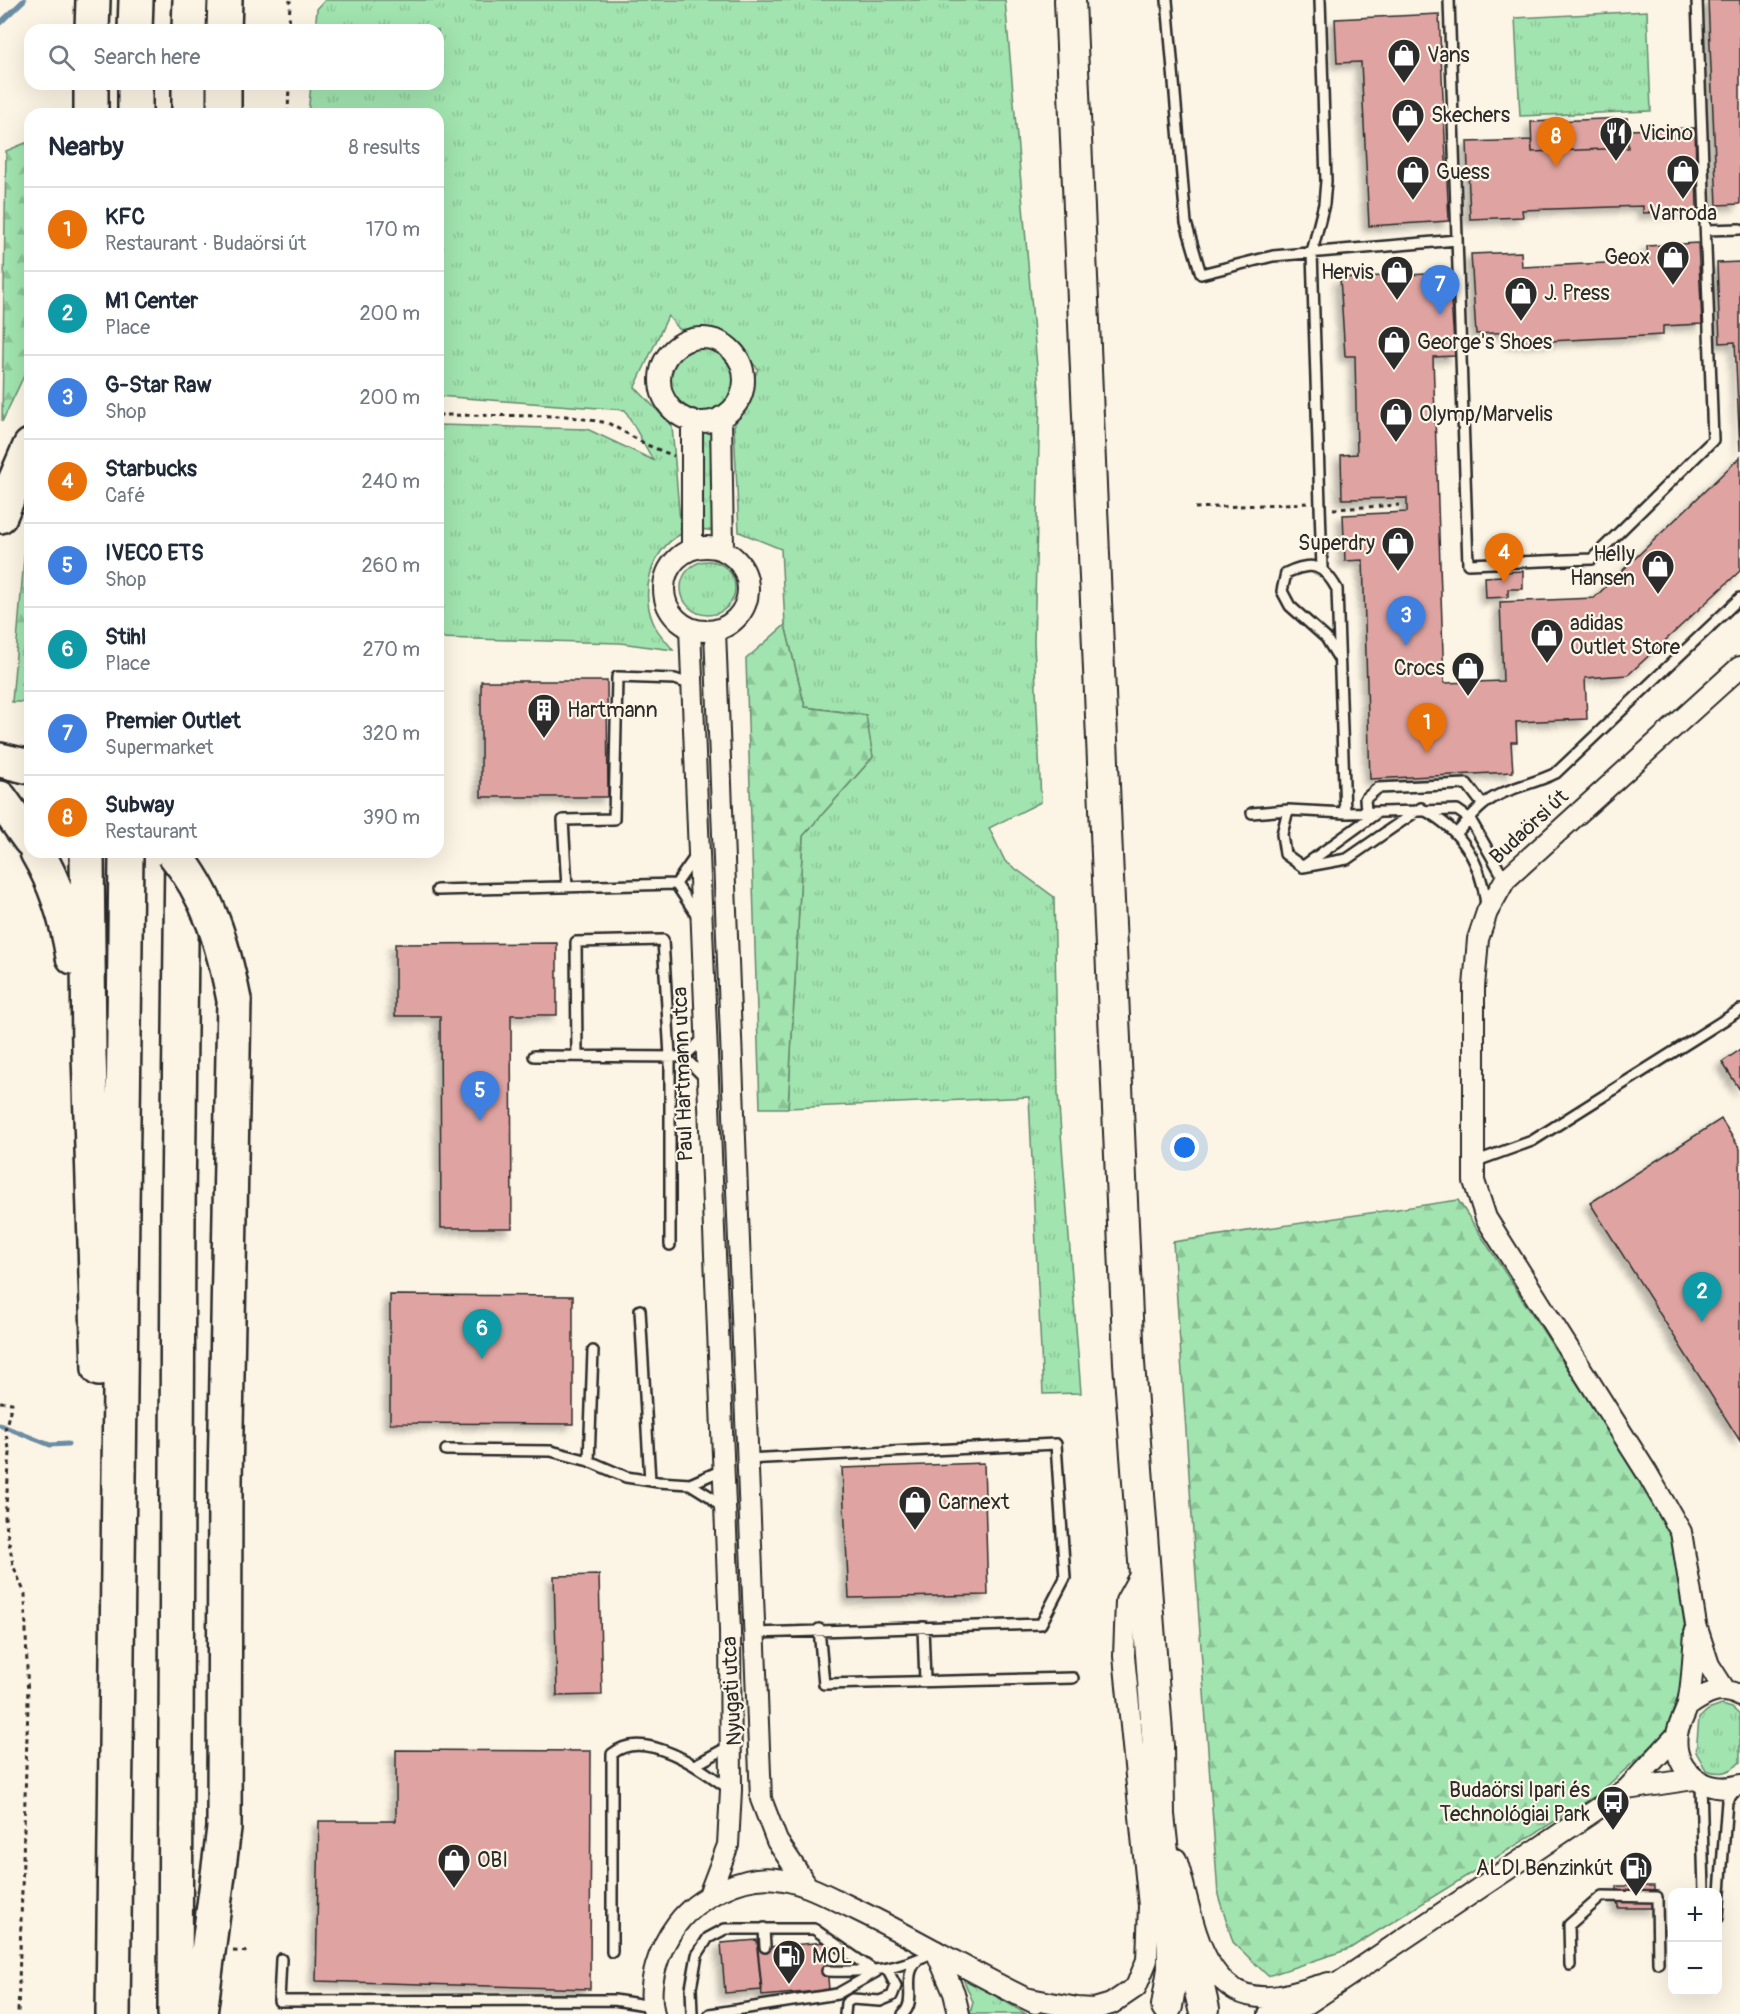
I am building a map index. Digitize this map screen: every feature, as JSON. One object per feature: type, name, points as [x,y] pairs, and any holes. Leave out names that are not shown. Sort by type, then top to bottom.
[{"type":"highway","points":[[92,24],[93,0]]},
{"type":"highway","points":[[135,24],[136,0]]},
{"type":"highway","points":[[189,24],[190,0]]},
{"type":"highway","points":[[224,24],[225,0]]},
{"type":"highway","points":[[91,90],[91,108]]},
{"type":"highway","points":[[135,90],[135,108]]},
{"type":"highway","points":[[189,90],[189,108]]},
{"type":"highway","points":[[224,90],[224,108]]},
{"type":"highway","points":[[0,516],[24,460]]},
{"type":"highway","points":[[0,760],[24,765]]},
{"type":"highway","points":[[1,800],[24,832]]},
{"type":"highway","points":[[40,858],[57,894],[69,929],[89,1054]]},
{"type":"highway","points":[[87,858],[89,1054],[99,1377],[117,1610]]},
{"type":"highway","points":[[113,2014],[126,858]]},
{"type":"highway","points":[[177,858],[200,891],[223,945],[234,1000],[225,1481],[224,1828],[200,2014]]},
{"type":"highway","points":[[175,2014],[178,1209],[182,858]]},
{"type":"highway","points":[[182,994],[196,906],[200,858]]},
{"type":"main road","points":[[1070,0],[1128,1340],[1143,1570],[1158,1746],[1159,1815],[1173,1946],[1173,1969],[1160,2010]]},
{"type":"main road","points":[[1158,1746],[1167,1788],[1189,1949],[1206,2012]]},
{"type":"main road","points":[[1160,2010],[1186,2004],[1206,2012]]},
{"type":"street","points":[[707,338],[720,342],[732,350],[744,375],[743,390],[736,405],[721,417],[707,421],[692,420],[671,408],[663,396],[660,373],[668,354],[686,340],[707,338]]},
{"type":"street","points":[[721,417],[723,550]]},
{"type":"street","points":[[692,420],[692,548]]},
{"type":"street","points":[[709,546],[723,550],[742,567],[748,591],[745,606],[733,621],[715,631],[690,628],[672,615],[665,602],[663,584],[670,565],[679,555],[692,548],[709,546]]},
{"type":"street","name":"Paul Hartmann utca","points":[[690,628],[725,1515]]},
{"type":"street","points":[[715,631],[747,1459]]},
{"type":"street","name":"Budaörsi út","points":[[1696,1625],[1681,1532],[1647,1473],[1486,1218],[1477,1191],[1474,1162],[1474,987],[1478,939],[1487,912],[1504,880],[1740,667]]},
{"type":"street","name":"Nyugati utca","points":[[747,1459],[761,1799],[777,1840],[807,1886]]},
{"type":"street","name":"Nyugati utca","points":[[708,1895],[728,1845],[731,1790],[730,1631],[725,1515]]},
{"type":"street","points":[[1025,1998],[1077,2008],[1094,2009],[1111,2004],[1136,1987],[1147,1960],[1149,1906],[1124,1656],[1126,1601],[1143,1570]]},
{"type":"street","points":[[1696,1625],[1709,1665],[1736,1694]]},
{"type":"street","points":[[1292,2014],[1627,1789],[1677,1735],[1688,1706],[1696,1625]]},
{"type":"street","points":[[1688,1706],[1706,1694],[1736,1694]]},
{"type":"street","points":[[1677,1735],[1680,1763],[1698,1781],[1718,1788],[1740,1785]]},
{"type":"street","points":[[1627,1789],[1698,1781]]},
{"type":"street","points":[[1176,1859],[1202,1953],[1220,1978],[1237,1990],[1249,1995],[1279,1996],[1346,1978]]},
{"type":"street","points":[[653,2010],[654,1974],[667,1938],[685,1913],[708,1895],[746,1882],[775,1878],[807,1886],[914,1937],[936,1951],[1059,2014]]},
{"type":"street","points":[[936,1951],[954,1993],[959,2014]]},
{"type":"street","points":[[1269,2014],[1346,1978]]},
{"type":"street","points":[[1306,2014],[1346,1978]]},
{"type":"lane","points":[[1167,0],[1186,223],[1201,274],[1273,256],[1457,240]]},
{"type":"lane","points":[[1320,0],[1326,181],[1324,204],[1312,252],[1322,569]]},
{"type":"lane","points":[[1449,0],[1468,564],[1592,559],[1713,440],[1697,0]]},
{"type":"lane","points":[[1706,230],[1740,229]]},
{"type":"lane","points":[[1339,659],[1326,638],[1290,606],[1282,591],[1286,573],[1303,565],[1322,569],[1327,571],[1337,589],[1345,813]]},
{"type":"lane","points":[[1457,833],[1483,805],[1516,787],[1534,784],[1556,773],[1740,598]]},
{"type":"lane","points":[[567,887],[563,820],[614,819],[617,677],[675,679],[692,685]]},
{"type":"lane","points":[[1366,811],[1365,799],[1378,788],[1467,784],[1483,805]]},
{"type":"lane","points":[[1288,810],[1282,834],[1286,854],[1303,867],[1347,859],[1422,808]]},
{"type":"lane","points":[[1252,813],[1288,810],[1345,813],[1422,808],[1457,810],[1470,819],[1504,880]]},
{"type":"lane","points":[[1422,808],[1441,819],[1457,833],[1474,860],[1484,889],[1487,912]]},
{"type":"lane","points":[[1303,867],[1380,811]]},
{"type":"lane","points":[[676,884],[698,852]]},
{"type":"lane","points":[[437,890],[676,884]]},
{"type":"lane","points":[[676,884],[700,921]]},
{"type":"lane","points":[[577,1056],[576,942],[663,939],[670,1056],[670,1245]]},
{"type":"lane","points":[[1474,1162],[1532,1141],[1740,1010]]},
{"type":"lane","points":[[684,1057],[706,1037]]},
{"type":"lane","points":[[534,1056],[684,1057],[708,1081]]},
{"type":"lane","points":[[640,1310],[650,1480]]},
{"type":"lane","points":[[589,1461],[593,1351]]},
{"type":"lane","points":[[747,1459],[1056,1444],[1065,1578],[1041,1624],[819,1629],[753,1633]]},
{"type":"lane","points":[[447,1450],[551,1451],[589,1461],[626,1478],[690,1484],[711,1497],[725,1515]]},
{"type":"lane","points":[[690,1484],[722,1470]]},
{"type":"lane","points":[[923,1627],[925,1681]]},
{"type":"lane","points":[[819,1629],[824,1684],[1073,1678]]},
{"type":"lane","points":[[612,1952],[612,1754],[621,1746],[649,1746],[695,1765],[731,1790]]},
{"type":"lane","points":[[695,1765],[730,1746]]},
{"type":"lane","points":[[1698,1781],[1704,1888]]},
{"type":"lane","points":[[1720,1888],[1727,1801],[1740,1785]]},
{"type":"lane","points":[[1570,1965],[1569,1925],[1602,1896],[1657,1897],[1658,1963]]},
{"type":"lane","points":[[764,1928],[765,1947]]},
{"type":"lane","points":[[692,2014],[691,1988],[697,1955],[708,1938],[725,1929],[814,1929],[876,1972]]},
{"type":"lane","points":[[710,2014],[770,1999],[837,1994],[876,1972],[917,1961],[936,1951]]},
{"type":"lane","points":[[281,1959],[279,2001],[614,2000],[653,2010]]},
{"type":"lane","points":[[903,2014],[910,2004],[908,1975],[917,1961]]},
{"type":"lane","points":[[845,2014],[846,2003],[852,1999],[880,2001],[892,1996],[896,1986],[887,1969]]},
{"type":"lane","points":[[827,1971],[876,1972]]},
{"type":"path","points":[[289,24],[290,0]]},
{"type":"path","points":[[288,108],[289,90]]},
{"type":"path","points":[[444,415],[566,416],[608,423],[647,445],[692,463]]},
{"type":"path","points":[[1196,508],[1311,503],[1321,509],[1399,505]]},
{"type":"path","points":[[0,1402],[12,1403],[5,1430],[10,1453],[5,1518],[13,1565],[25,1594],[28,1706],[18,2014]]},
{"type":"path","points":[[231,1951],[250,1952]]},
{"type":"green space","points":[[325,0],[1005,0],[1040,401],[1034,642],[1041,802],[989,828],[1005,861],[1054,897],[1058,1094],[1081,1393],[1043,1394],[1029,1097],[788,1108],[803,836],[873,757],[865,715],[805,707],[785,625],[781,549],[739,532],[734,426],[758,369],[723,332],[679,329],[668,316],[635,387],[672,426],[681,534],[670,541],[655,562],[650,575],[648,602],[658,631],[673,650],[620,643],[444,638],[444,425],[587,429],[653,460],[625,410],[444,396],[444,108],[309,108],[310,90],[444,90],[444,24],[316,24],[317,9]]},
{"type":"green space","points":[[1647,11],[1651,111],[1520,116],[1515,18]]},
{"type":"green space","points":[[24,144],[24,376],[2,422],[6,151]]},
{"type":"green space","points":[[707,347],[719,353],[728,362],[734,374],[732,394],[724,405],[707,415],[693,415],[676,405],[668,394],[666,374],[676,357],[687,349]]},
{"type":"green space","points":[[702,431],[715,432],[715,531],[700,529]]},
{"type":"green space","points":[[24,558],[24,702],[12,702]]},
{"type":"green space","points":[[703,561],[713,561],[723,565],[731,573],[735,588],[731,603],[723,611],[713,615],[703,615],[693,611],[685,603],[681,593],[681,583],[685,573],[693,565]]},
{"type":"green space","points":[[785,625],[805,707],[866,715],[873,757],[803,836],[788,1108],[760,1108],[746,659]]},
{"type":"green space","points":[[1458,1200],[1652,1499],[1675,1540],[1690,1661],[1665,1734],[1597,1795],[1349,1949],[1268,1976],[1233,1942],[1218,1895],[1173,1242]]},
{"type":"green space","points":[[1722,1705],[1732,1708],[1740,1715],[1740,1762],[1729,1771],[1716,1772],[1706,1770],[1696,1752],[1699,1718],[1708,1710]]},
{"type":"green space","points":[[962,1976],[1026,2014],[970,2014],[973,2002]]},
{"type":"building","points":[[1708,0],[1740,0],[1740,204],[1717,205]]},
{"type":"building","points":[[1439,14],[1449,221],[1369,226],[1361,62],[1337,63],[1335,19]]},
{"type":"building","points":[[1627,118],[1628,148],[1532,152],[1531,122]]},
{"type":"building","points":[[1695,128],[1697,211],[1643,213],[1643,206],[1522,210],[1523,217],[1470,219],[1467,142],[1531,140],[1532,152],[1628,148],[1627,130]]},
{"type":"building","points":[[1698,243],[1702,324],[1663,326],[1663,335],[1511,343],[1511,332],[1476,334],[1471,254],[1521,252],[1522,267],[1648,261],[1647,246]]},
{"type":"building","points":[[1740,262],[1740,451],[1735,342],[1720,343],[1717,263]]},
{"type":"building","points":[[1449,273],[1455,356],[1433,357],[1444,683],[1503,681],[1500,602],[1594,598],[1740,457],[1740,571],[1628,675],[1585,678],[1587,719],[1516,722],[1517,742],[1511,742],[1513,772],[1370,779],[1363,560],[1345,561],[1343,515],[1407,512],[1407,498],[1342,499],[1341,455],[1357,454],[1355,356],[1345,356],[1340,278]]},
{"type":"building","points":[[1523,571],[1523,589],[1508,589],[1508,597],[1486,598],[1485,577],[1501,576],[1501,572]]},
{"type":"building","name":"Hartmann","points":[[481,681],[607,681],[608,797],[481,797]]},
{"type":"building","points":[[557,943],[557,1015],[511,1015],[512,1228],[441,1228],[440,1016],[395,1016],[395,944]]},
{"type":"building","points":[[1740,1050],[1740,1090],[1722,1062]]},
{"type":"building","points":[[1721,1119],[1740,1149],[1740,1441],[1590,1203]]},
{"type":"building","points":[[390,1295],[573,1296],[573,1424],[390,1423]]},
{"type":"building","name":"Carnext","points":[[984,1463],[988,1595],[849,1598],[842,1468]]},
{"type":"building","points":[[599,1575],[602,1695],[557,1696],[554,1576]]},
{"type":"building","name":"OBI","points":[[396,1750],[591,1751],[590,1989],[316,1981],[319,1821],[396,1821]]},
{"type":"building","name":"ALDI Benzinkút","points":[[1617,1886],[1654,1886],[1654,1908],[1618,1908]]},
{"type":"building","points":[[757,1940],[762,1990],[725,1993],[721,1943]]},
{"type":"building","points":[[825,1942],[829,1990],[762,1996],[757,1948]]},
{"type":"waterway","points":[[0,23],[24,0]]},
{"type":"waterway","points":[[0,1425],[50,1445],[68,1444]]},
{"type":"place","name":"Vans","points":[[1404,84]]},
{"type":"place","name":"Skechers","points":[[1408,144]]},
{"type":"place","name":"Vicino","points":[[1616,162]]},
{"type":"place","name":"Subway","points":[[1556,167]]},
{"type":"place","name":"Varroda","points":[[1683,200]]},
{"type":"place","name":"Guess","points":[[1413,201]]},
{"type":"place","name":"Geox","points":[[1673,286]]},
{"type":"place","name":"Hervis","points":[[1397,301]]},
{"type":"place","name":"Premier Outlet","points":[[1440,315]]},
{"type":"place","name":"J. Press","points":[[1521,322]]},
{"type":"place","name":"George's Shoes","points":[[1394,371]]},
{"type":"place","name":"Olymp/Marvelis","points":[[1396,443]]},
{"type":"place","name":"Superdry","points":[[1398,572]]},
{"type":"place","name":"Starbucks","points":[[1504,583]]},
{"type":"place","name":"Helly Hansen","points":[[1658,595]]},
{"type":"place","name":"G-Star Raw","points":[[1406,646]]},
{"type":"place","name":"adidas Outlet Store","points":[[1547,664]]},
{"type":"place","name":"Crocs","points":[[1468,697]]},
{"type":"place","name":"Hartmann","points":[[544,739]]},
{"type":"place","name":"KFC","points":[[1427,753]]},
{"type":"place","name":"IVECO ETS","points":[[480,1121]]},
{"type":"place","name":"M1 Center","points":[[1702,1322]]},
{"type":"place","name":"Stihl","points":[[482,1359]]},
{"type":"place","name":"Carnext","points":[[915,1531]]},
{"type":"place","name":"Budaörsi Ipari és Technológiai Park","points":[[1613,1831]]},
{"type":"place","name":"OBI","points":[[454,1889]]},
{"type":"place","name":"ALDI Benzinkút","points":[[1636,1897]]},
{"type":"place","name":"MOL","points":[[789,1985]]}]
